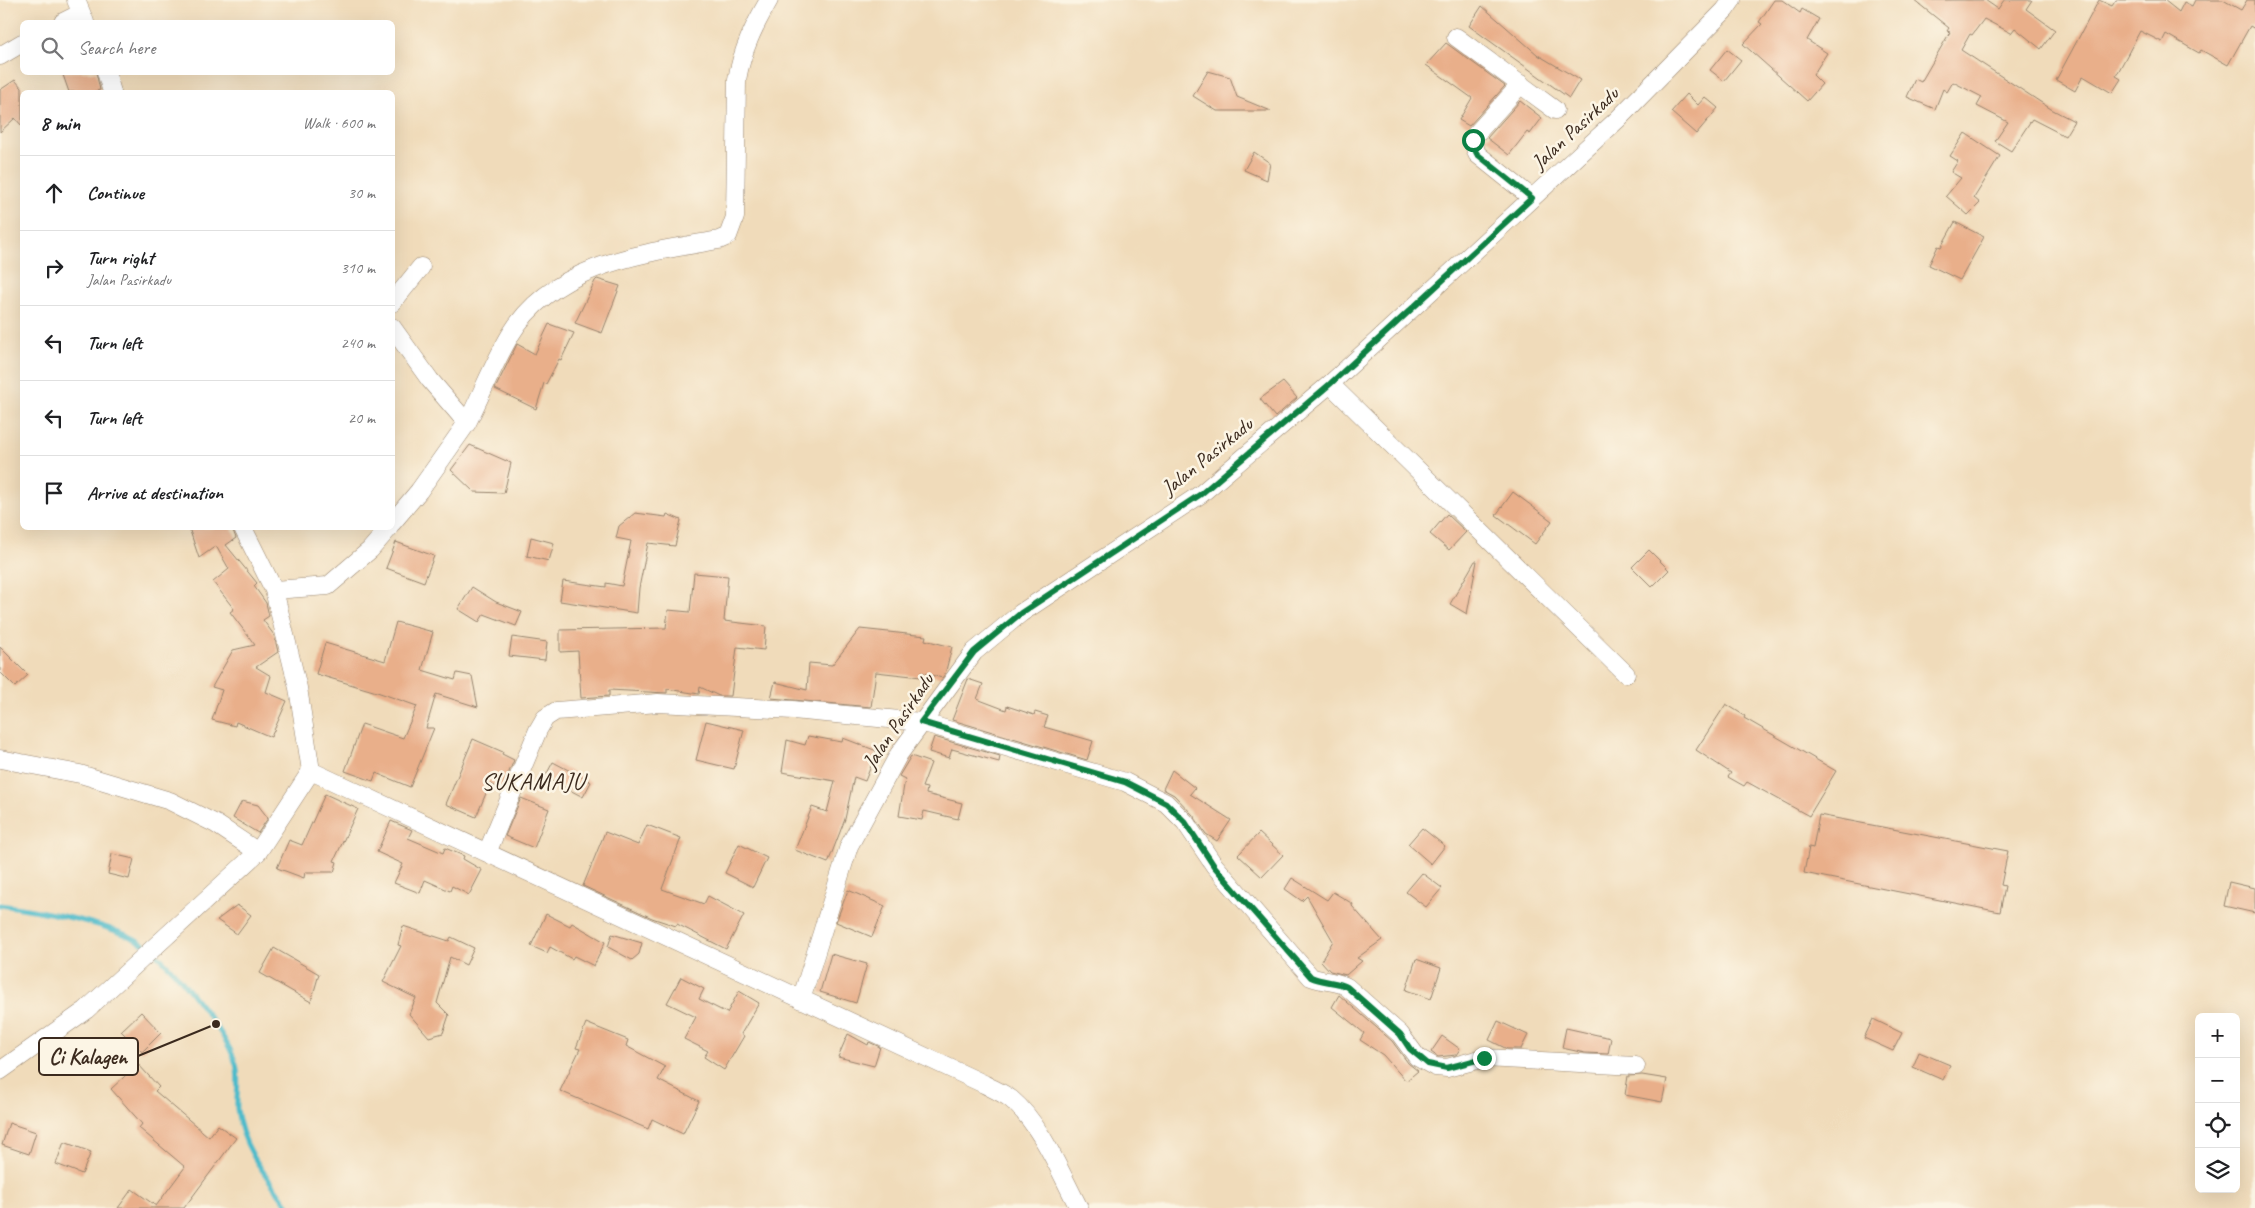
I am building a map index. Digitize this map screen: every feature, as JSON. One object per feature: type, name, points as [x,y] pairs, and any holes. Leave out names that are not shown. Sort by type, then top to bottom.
[{"type":"street","points":[[395,519],[419,491],[467,423],[512,333],[535,306],[556,290],[611,262],[644,253],[720,240],[728,236],[735,217],[737,80],[740,59],[749,35],[769,0]]},
{"type":"street","name":"Jalan Pasirkadu","points":[[801,1000],[849,846],[899,754],[974,652],[1021,613],[1201,494],[1330,384],[1617,120],[1725,10],[1732,0]]},
{"type":"street","points":[[67,20],[81,12]]},
{"type":"street","points":[[1456,37],[1555,110]]},
{"type":"street","points":[[0,56],[20,44]]},
{"type":"street","points":[[107,75],[111,90]]},
{"type":"street","points":[[1521,84],[1476,134],[1473,145],[1477,154],[1532,198]]},
{"type":"street","points":[[395,299],[421,267]]},
{"type":"street","points":[[395,331],[430,380],[467,423]]},
{"type":"street","points":[[1330,384],[1626,674]]},
{"type":"street","points":[[0,1071],[86,1010],[258,852],[311,772],[298,688],[274,590],[244,530]]},
{"type":"street","points":[[274,590],[328,586],[370,550],[386,530]]},
{"type":"street","points":[[487,854],[538,730],[545,718],[556,712],[658,703],[793,710],[921,722],[1125,782],[1166,803],[1185,822],[1214,866],[1311,977],[1320,981],[1343,984],[1400,1034],[1410,1049],[1428,1064],[1447,1068],[1484,1058],[1636,1066]]},
{"type":"street","points":[[0,759],[80,774],[170,801],[216,824],[258,852]]},
{"type":"street","points":[[311,772],[1010,1098],[1026,1114],[1079,1208]]},
{"type":"building","points":[[1774,0],[1782,0],[1800,13],[1802,9],[1819,19],[1807,40],[1827,53],[1813,75],[1822,84],[1807,101],[1743,44],[1762,24],[1759,22]]},
{"type":"building","points":[[1914,0],[1985,0],[1998,9],[2004,0],[2032,0],[2026,9],[2055,30],[2041,49],[2015,28],[2011,33],[1984,19],[1972,35],[1970,34],[1961,50],[2051,109],[2074,121],[2065,136],[2032,119],[2011,151],[1995,141],[2008,122],[1977,106],[1982,97],[1953,82],[1947,92],[1943,89],[1935,109],[1907,97],[1915,79],[1921,82],[1950,32],[1947,31],[1949,28]]},
{"type":"building","points":[[2099,0],[2112,6],[2116,0],[2164,0],[2179,12],[2184,2],[2192,6],[2195,0],[2223,0],[2241,10],[2247,0],[2255,0],[2255,29],[2250,26],[2228,65],[2201,50],[2199,53],[2166,34],[2162,42],[2140,31],[2116,76],[2121,79],[2112,93],[2083,76],[2075,91],[2056,80]]},
{"type":"building","points":[[1482,6],[1538,55],[1580,80],[1569,98],[1469,26]]},
{"type":"building","points":[[1446,43],[1505,86],[1469,126],[1459,120],[1472,98],[1426,65]]},
{"type":"building","points":[[1727,49],[1741,60],[1724,81],[1710,70]]},
{"type":"building","points":[[1208,71],[1230,77],[1237,97],[1271,111],[1217,111],[1193,96]]},
{"type":"building","points":[[63,75],[97,75],[100,90],[68,90]]},
{"type":"building","points":[[15,80],[22,88],[20,90],[20,124],[15,118],[0,132],[0,90]]},
{"type":"building","points":[[1687,94],[1698,105],[1705,97],[1718,108],[1696,134],[1671,112]]},
{"type":"building","points":[[1520,101],[1542,118],[1530,134],[1527,132],[1509,155],[1487,138]]},
{"type":"building","points":[[1965,133],[2000,156],[1974,198],[1980,203],[1968,215],[1946,196],[1961,178],[1951,172],[1958,161],[1950,156]]},
{"type":"building","points":[[1254,152],[1270,163],[1267,180],[1244,170]]},
{"type":"building","points":[[1955,222],[1984,237],[1960,280],[1929,265],[1938,246],[1941,247]]},
{"type":"building","points":[[597,279],[620,286],[602,333],[575,323]]},
{"type":"building","points":[[549,324],[574,333],[561,360],[559,359],[546,384],[544,383],[536,409],[495,389],[517,344],[535,354]]},
{"type":"building","points":[[1283,382],[1297,398],[1275,417],[1260,399]]},
{"type":"building","points":[[470,445],[511,463],[504,493],[474,492],[451,470]]},
{"type":"building","points":[[1513,492],[1552,521],[1535,544],[1496,515]]},
{"type":"building","points":[[635,513],[666,517],[667,514],[681,520],[675,546],[648,543],[639,588],[637,613],[560,601],[563,581],[606,587],[606,583],[622,586],[631,541],[616,538],[619,526]]},
{"type":"building","points":[[1447,514],[1466,532],[1449,550],[1430,534]]},
{"type":"building","points":[[190,530],[233,530],[236,538],[226,545],[257,583],[254,586],[266,603],[269,616],[263,620],[274,635],[278,652],[256,667],[271,676],[266,692],[287,701],[271,737],[236,722],[235,726],[212,720],[222,690],[212,687],[233,650],[255,645],[230,612],[234,609],[213,582],[229,569],[216,546],[199,558]]},
{"type":"building","points":[[531,537],[554,543],[549,561],[527,556]]},
{"type":"building","points":[[396,542],[434,556],[424,582],[386,568]]},
{"type":"building","points":[[1649,550],[1669,570],[1652,587],[1632,567]]},
{"type":"building","points":[[1475,561],[1477,561],[1467,614],[1450,604]]},
{"type":"building","points":[[694,573],[728,576],[724,621],[766,626],[764,650],[737,647],[731,696],[719,696],[700,687],[699,694],[667,689],[667,693],[609,690],[609,696],[581,698],[578,651],[560,652],[560,630],[666,628],[668,610],[690,612]]},
{"type":"building","points":[[472,587],[496,602],[522,612],[516,626],[484,614],[479,622],[458,609]]},
{"type":"building","points":[[396,622],[433,632],[422,670],[455,680],[457,673],[472,676],[478,707],[436,694],[426,728],[434,728],[410,787],[376,773],[373,781],[345,771],[362,724],[403,738],[417,706],[316,674],[325,643],[385,661]]},
{"type":"building","points":[[860,629],[926,636],[925,640],[952,647],[945,674],[942,678],[921,672],[921,677],[876,672],[871,707],[771,698],[775,682],[807,690],[809,663],[832,665]]},
{"type":"building","points":[[512,637],[547,642],[545,660],[509,656]]},
{"type":"building","points":[[0,647],[28,675],[15,687],[0,672]]},
{"type":"building","points":[[968,679],[983,684],[977,699],[1006,710],[1007,706],[1034,715],[1035,712],[1048,716],[1044,727],[1093,741],[1087,760],[952,720]]},
{"type":"building","points":[[1726,704],[1745,716],[1744,718],[1836,771],[1809,816],[1747,782],[1744,786],[1728,777],[1731,773],[1696,750]]},
{"type":"building","points":[[706,721],[744,730],[734,769],[696,760]]},
{"type":"building","points":[[808,736],[842,742],[843,738],[877,751],[865,781],[854,777],[845,819],[828,863],[795,850],[812,807],[827,812],[835,781],[782,772],[787,740],[805,745]]},
{"type":"building","points":[[934,737],[1000,756],[999,762],[952,749],[949,758],[929,752]]},
{"type":"building","points":[[473,739],[503,752],[502,754],[514,760],[502,789],[490,784],[476,817],[446,804]]},
{"type":"building","points":[[911,756],[931,763],[922,787],[927,788],[926,794],[962,803],[958,819],[924,811],[922,820],[899,816],[905,779],[899,776]]},
{"type":"building","points":[[553,762],[591,782],[583,797],[545,777]]},
{"type":"building","points":[[1172,770],[1195,788],[1190,794],[1231,820],[1217,841],[1206,834],[1193,815],[1174,795],[1163,789]]},
{"type":"building","points":[[325,794],[358,809],[334,861],[337,862],[334,872],[305,872],[304,878],[277,868],[289,840],[302,845]]},
{"type":"building","points":[[521,798],[549,809],[534,848],[505,836]]},
{"type":"building","points":[[242,801],[258,805],[268,818],[258,833],[233,818]]},
{"type":"building","points":[[1819,815],[2008,851],[2001,885],[2005,886],[2000,912],[1804,873],[1809,847],[1813,848]]},
{"type":"building","points":[[391,821],[412,830],[408,838],[443,853],[445,848],[464,856],[463,859],[482,870],[469,895],[452,886],[450,891],[425,880],[420,893],[394,883],[403,864],[377,852]]},
{"type":"building","points":[[647,825],[681,838],[662,889],[704,904],[708,896],[744,915],[726,949],[677,924],[676,926],[652,918],[583,886],[605,832],[638,845]]},
{"type":"building","points":[[1422,828],[1445,846],[1431,864],[1408,844]]},
{"type":"building","points":[[1259,833],[1283,855],[1262,877],[1238,855]]},
{"type":"building","points":[[739,844],[767,858],[753,887],[725,873]]},
{"type":"building","points":[[112,854],[134,859],[129,879],[108,874]]},
{"type":"building","points":[[1422,873],[1442,888],[1426,907],[1406,892]]},
{"type":"building","points":[[1292,878],[1327,900],[1333,892],[1353,904],[1352,906],[1382,940],[1357,958],[1362,961],[1346,975],[1330,971],[1321,961],[1333,941],[1307,896],[1302,901],[1285,889]]},
{"type":"building","points":[[2229,882],[2255,888],[2255,913],[2224,906]]},
{"type":"building","points":[[848,890],[885,906],[872,937],[836,922]]},
{"type":"building","points":[[237,905],[251,915],[237,934],[217,920]]},
{"type":"building","points":[[546,914],[570,926],[572,923],[605,942],[594,966],[574,956],[572,959],[550,947],[547,953],[531,946]]},
{"type":"building","points":[[403,926],[449,941],[451,937],[474,948],[466,965],[450,957],[437,1003],[449,1015],[443,1033],[429,1037],[409,1014],[416,998],[383,982],[401,946],[398,945]]},
{"type":"building","points":[[612,934],[642,943],[639,954],[632,960],[608,947]]},
{"type":"building","points":[[274,948],[319,974],[311,1002],[260,973]]},
{"type":"building","points":[[831,954],[867,964],[856,1003],[820,992]]},
{"type":"building","points":[[1416,959],[1441,968],[1431,999],[1406,990]]},
{"type":"building","points":[[681,977],[704,989],[699,999],[727,1013],[739,991],[759,1003],[741,1034],[744,1036],[724,1070],[704,1057],[708,1051],[684,1039],[696,1017],[667,1003]]},
{"type":"building","points":[[1339,995],[1392,1041],[1408,1063],[1418,1071],[1406,1081],[1383,1055],[1360,1040],[1364,1033],[1332,1007]]},
{"type":"building","points":[[141,1012],[161,1033],[142,1052],[121,1031]]},
{"type":"building","points":[[1873,1019],[1902,1033],[1893,1051],[1864,1038]]},
{"type":"building","points":[[1498,1021],[1528,1035],[1521,1049],[1507,1049],[1489,1040]]},
{"type":"building","points":[[586,1023],[628,1040],[626,1046],[665,1067],[658,1080],[699,1101],[683,1134],[652,1119],[648,1129],[560,1091],[580,1049],[576,1048]]},
{"type":"building","points":[[1566,1028],[1611,1038],[1608,1054],[1585,1053],[1562,1048]]},
{"type":"building","points":[[848,1034],[868,1045],[869,1042],[880,1047],[874,1066],[838,1057]]},
{"type":"building","points":[[1442,1036],[1460,1049],[1456,1055],[1438,1057],[1431,1052]]},
{"type":"building","points":[[1919,1052],[1950,1065],[1943,1080],[1913,1067]]},
{"type":"building","points":[[138,1064],[159,1087],[155,1091],[209,1137],[218,1125],[236,1138],[184,1208],[118,1208],[132,1189],[156,1206],[185,1167],[139,1128],[142,1124],[111,1089]]},
{"type":"building","points":[[1642,1075],[1667,1079],[1662,1102],[1625,1095],[1628,1076]]},
{"type":"building","points":[[9,1123],[36,1132],[29,1154],[2,1145]]},
{"type":"building","points":[[64,1142],[91,1152],[82,1174],[56,1164]]},
{"type":"waterway","points":[[0,905],[33,910],[105,927],[144,944],[170,968],[210,1017],[229,1048],[236,1064],[238,1081],[237,1109],[244,1137],[264,1174],[290,1208]]},
{"type":"place","name":"Ci Kalagen","points":[[216,1024]]},
{"type":"district","name":"SUKAMAJU","points":[[533,781]]},
{"type":"route","points":[[1473,140],[1477,154],[1532,198],[1330,384],[1201,494],[1021,613],[974,652],[921,722],[1089,770],[1148,792],[1166,803],[1185,822],[1214,866],[1311,977],[1320,981],[1343,984],[1400,1034],[1410,1049],[1428,1064],[1442,1069],[1484,1058]]}]
